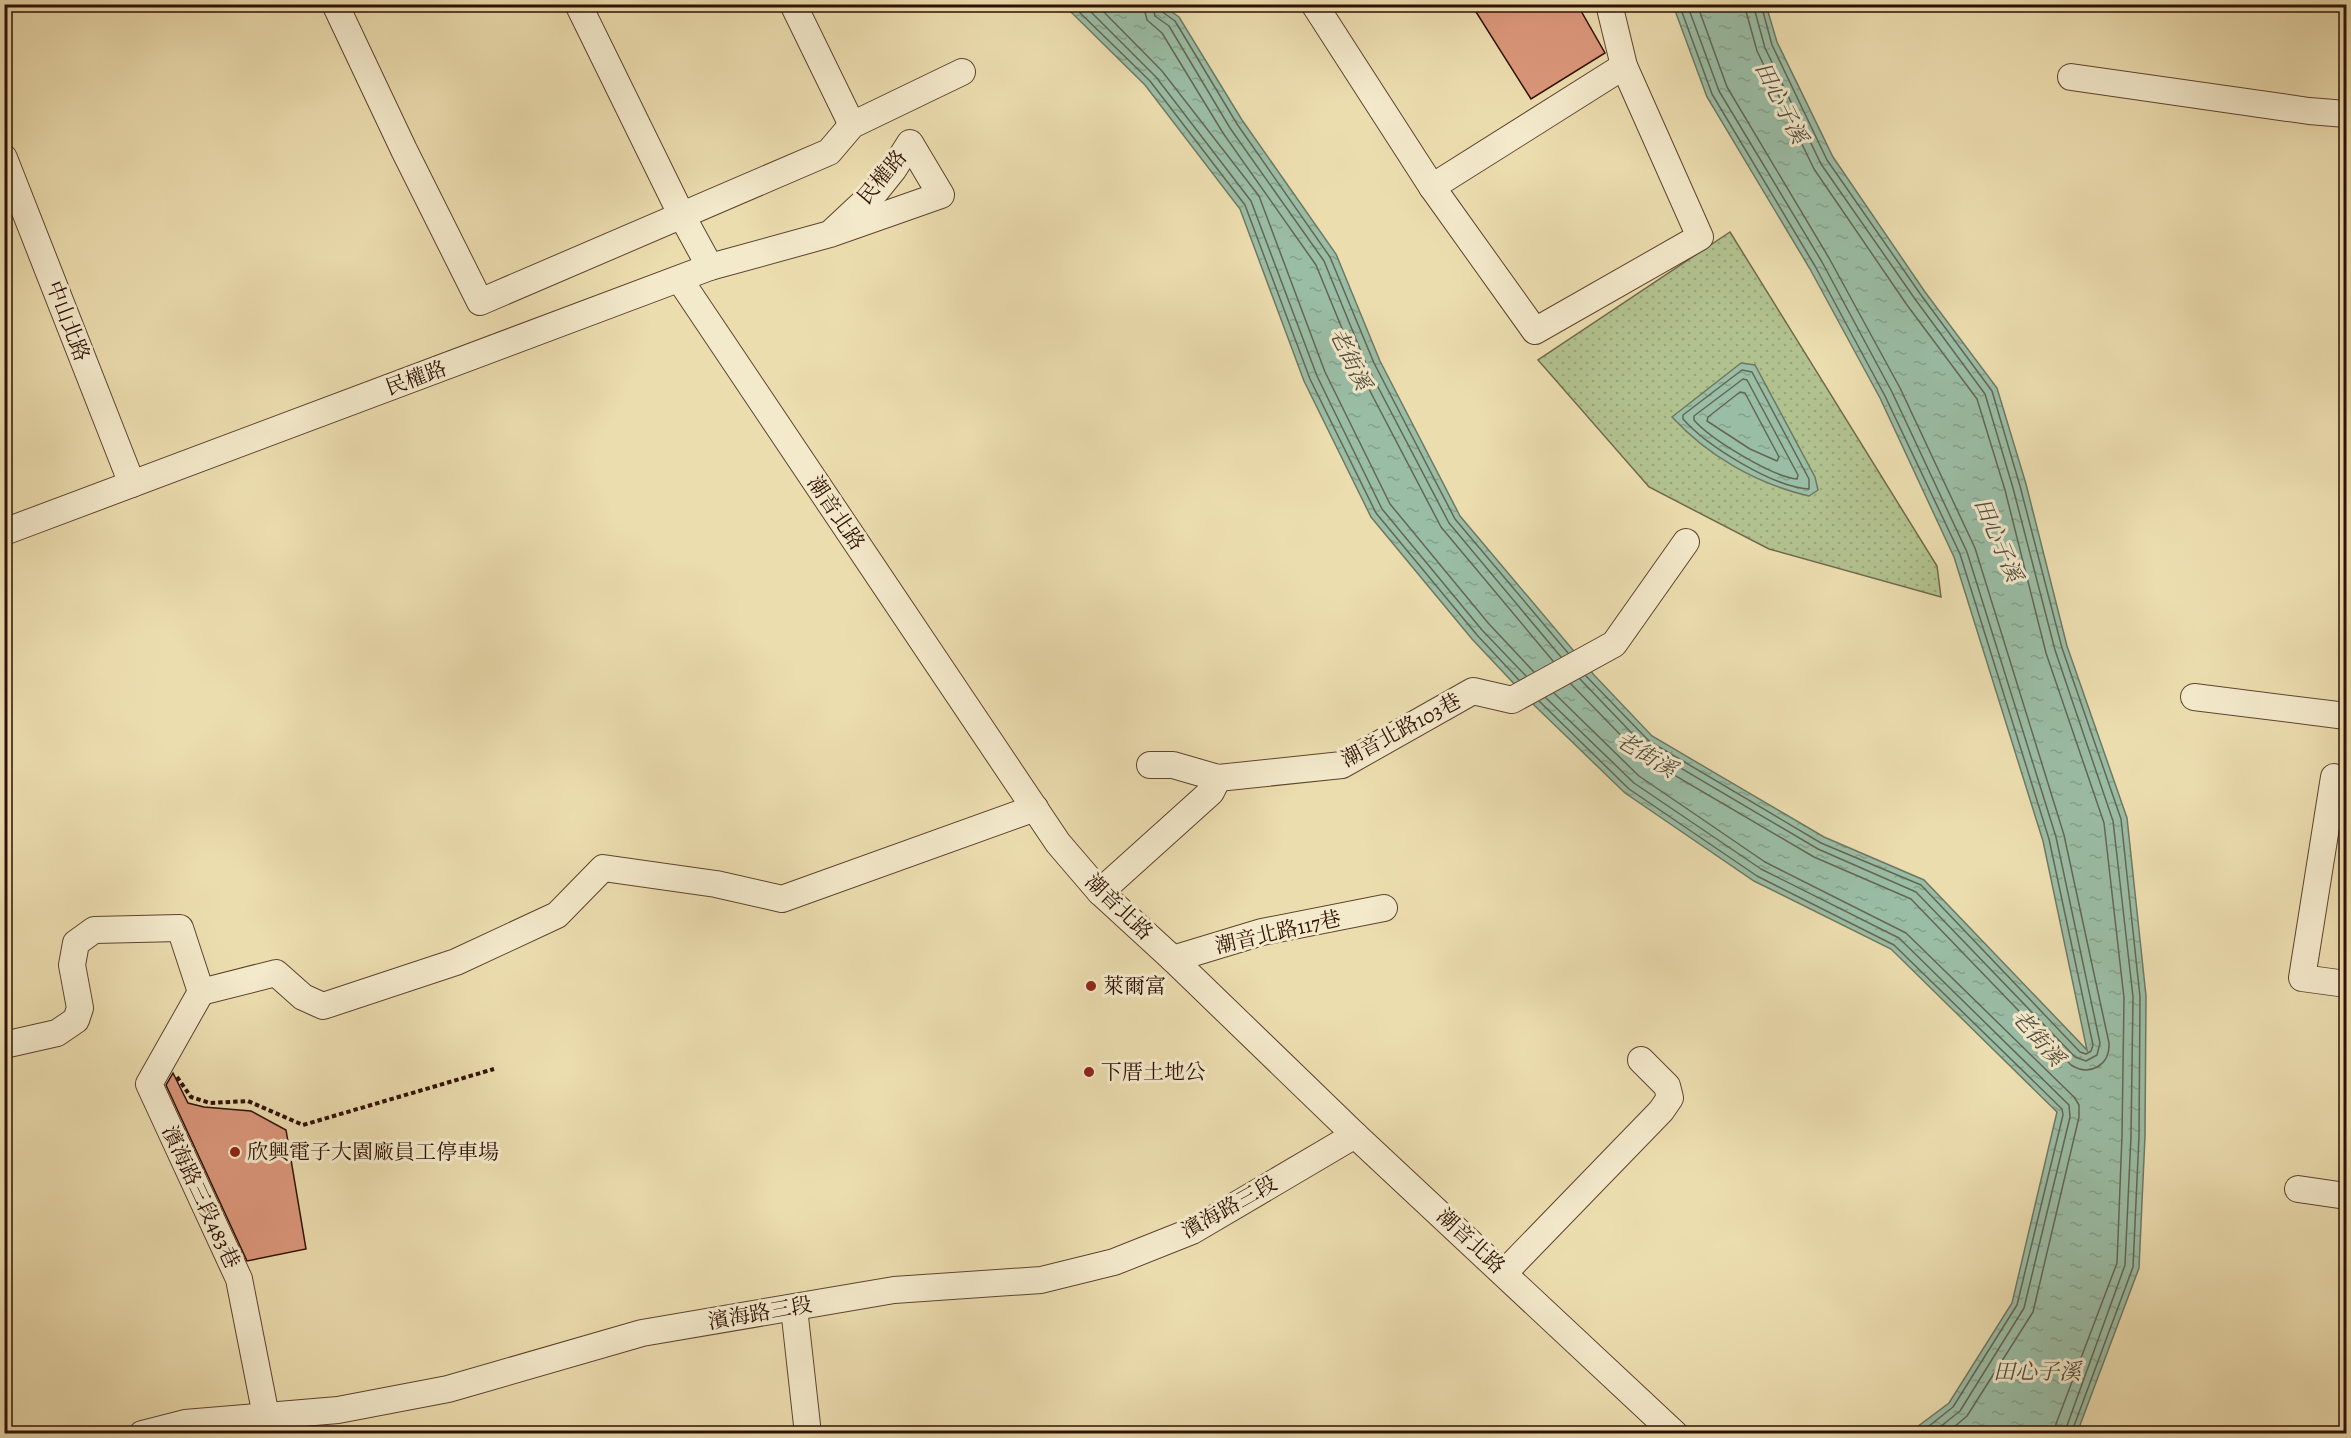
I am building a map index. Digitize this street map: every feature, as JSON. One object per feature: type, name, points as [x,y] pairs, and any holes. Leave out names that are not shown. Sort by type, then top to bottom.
[{"type":"street","points":[[335,4],[480,302],[829,152],[852,125],[962,72]]},
{"type":"street","points":[[578,4],[681,214],[710,267]]},
{"type":"street","points":[[793,4],[852,125]]},
{"type":"street","points":[[1314,4],[1432,187],[1534,331],[1700,237],[1624,66],[1609,4]]},
{"type":"street","points":[[1432,187],[1624,66]]},
{"type":"street","points":[[2072,77],[2309,111],[2346,114]]},
{"type":"street","name":"中山北路","points":[[7,171],[132,484]]},
{"type":"street","name":"民權路","points":[[4,532],[710,267],[830,234]]},
{"type":"street","name":"潮音北路","points":[[680,280],[1058,843],[1100,892],[1173,959],[1355,1135],[1675,1434]]},
{"type":"street","name":"潮音北路103巷","points":[[1150,765],[1173,765],[1218,778],[1342,765],[1473,691],[1512,700],[1614,644],[1686,542]]},
{"type":"street","points":[[2194,697],[2346,716]]},
{"type":"street","points":[[2334,777],[2302,978],[2346,984]]},
{"type":"street","points":[[1100,892],[1211,792],[1218,778]]},
{"type":"street","points":[[4,1045],[57,1033],[76,1020],[80,1008],[72,965],[76,944],[93,930],[180,927],[201,992],[276,973],[303,997],[323,1006],[456,962],[557,915],[603,868],[716,884],[782,899],[1035,808]]},
{"type":"street","name":"潮音北路117巷","points":[[1173,959],[1262,932],[1384,908]]},
{"type":"street","name":"濱海路三段483巷","points":[[201,992],[148,1084],[239,1279],[267,1425]]},
{"type":"street","points":[[1504,1273],[1661,1111],[1670,1098],[1666,1086],[1641,1060]]},
{"type":"street","name":"濱海路三段","points":[[142,1434],[185,1423],[267,1425],[448,1389],[642,1333],[894,1290],[1041,1280],[1113,1262],[1192,1231],[1355,1135]]},
{"type":"street","points":[[2298,1189],[2346,1196]]},
{"type":"street","points":[[794,1308],[808,1434]]},
{"type":"path","points":[[164,1058],[191,1097],[210,1102],[248,1101],[303,1125],[494,1069]]},
{"type":"shaded area","points":[[1730,232],[1937,566],[1941,597],[1769,549],[1649,487],[1538,360]]},
{"type":"water","points":[[1058,5],[1162,5],[1179,17],[1242,120],[1336,254],[1380,361],[1460,516],[1594,675],[1652,736],[1824,837],[1924,880],[2087,1050],[2043,841],[1954,557],[1880,398],[1810,269],[1707,97],[1673,5],[1766,5],[1777,42],[1833,157],[1925,292],[1997,388],[2026,484],[2067,646],[2127,818],[2146,996],[2145,1136],[2139,1268],[2077,1433],[1909,1433],[1949,1403],[2012,1303],[2057,1112],[1891,949],[1754,881],[1625,793],[1535,706],[1472,639],[1371,517],[1304,381],[1240,209],[1145,85],[1071,12]]},
{"type":"water","points":[[1741,363],[1755,365],[1815,477],[1818,490],[1809,496],[1771,484],[1734,467],[1701,444],[1672,417]]},
{"type":"building","points":[[1471,4],[1577,4],[1605,53],[1531,99]]},
{"type":"building","name":"欣興電子大園廠員工停車場","points":[[173,1073],[188,1103],[204,1107],[251,1111],[286,1130],[306,1249],[247,1261],[166,1085]]},
{"type":"place","name":"萊爾富","points":[[1091,986]]},
{"type":"place","name":"下厝土地公","points":[[1089,1072]]},
{"type":"place","name":"欣興電子大園廠員工停車場","points":[[235,1152]]},
{"type":"water label","name":"田心子溪","points":[[1781,103]]},
{"type":"water label","name":"老街溪","points":[[1350,359]]},
{"type":"water label","name":"田心子溪","points":[[1998,540]]},
{"type":"water label","name":"老街溪","points":[[1646,755]]},
{"type":"water label","name":"老街溪","points":[[2038,1038]]},
{"type":"water label","name":"田心子溪","points":[[2037,1372]]}]
